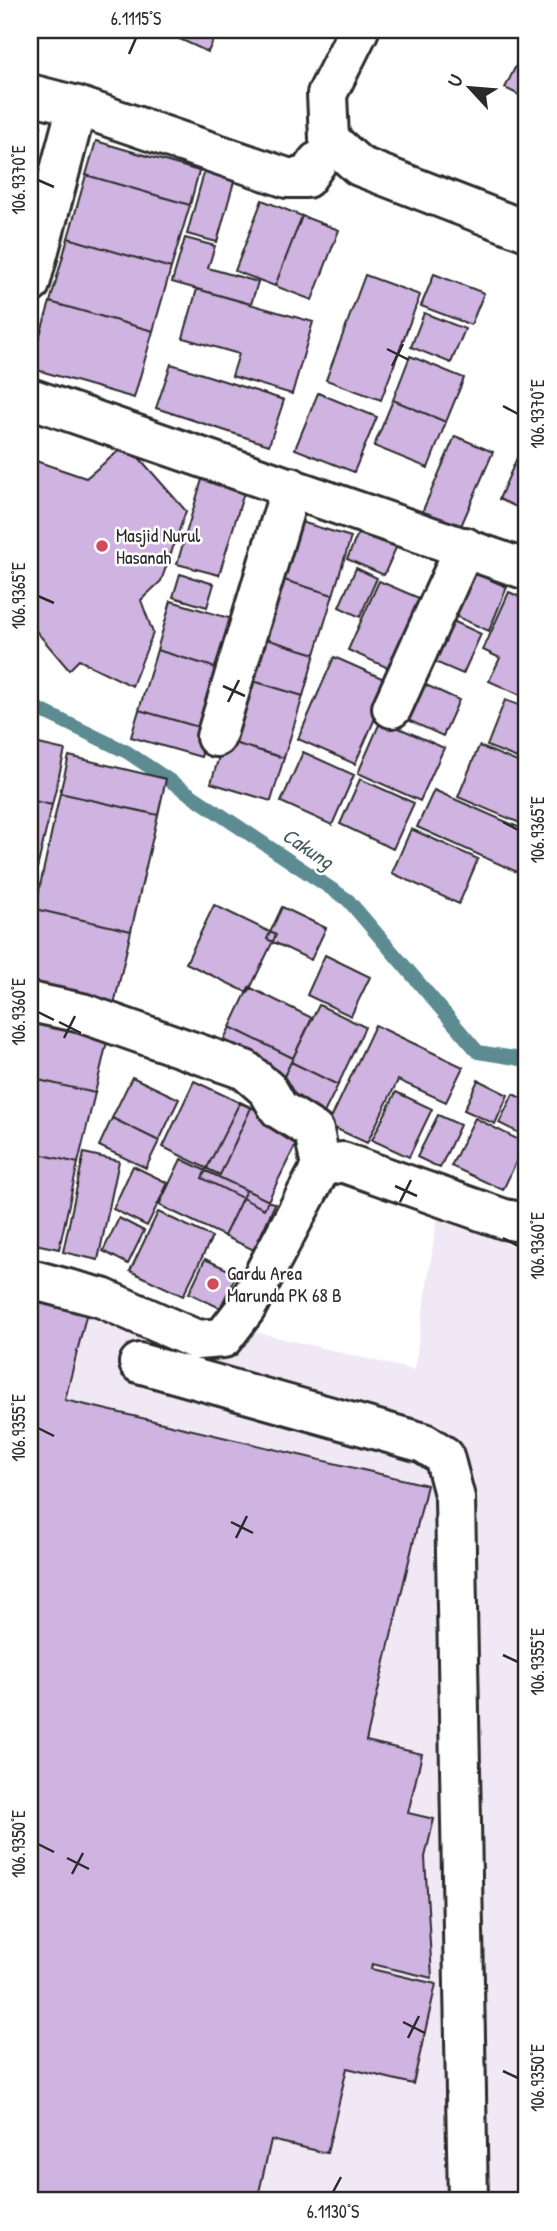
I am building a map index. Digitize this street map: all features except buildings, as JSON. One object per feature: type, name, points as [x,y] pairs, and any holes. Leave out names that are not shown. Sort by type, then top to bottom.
[{"type":"street","points":[[359,30],[327,94],[328,139],[359,166],[527,231]]},
{"type":"street","points":[[30,94],[77,106],[287,178],[306,178],[317,162]]},
{"type":"street","points":[[30,284],[77,106]]},
{"type":"street","points":[[30,398],[527,570]]},
{"type":"street","points":[[216,737],[291,487]]},
{"type":"street","points":[[393,709],[465,547]]},
{"type":"street","points":[[30,1002],[82,1013],[245,1070],[268,1090],[279,1110],[314,1131],[321,1167],[246,1308],[223,1338],[197,1340],[102,1298],[30,1279]]},
{"type":"street","points":[[321,1167],[342,1162],[504,1219],[527,1223]]},
{"type":"street","points":[[139,1363],[424,1443],[444,1456],[455,1498],[468,2201]]},
{"type":"shaded area","points":[[442,1187],[527,1205],[527,2201],[30,2201],[30,1278],[414,1370]]},
{"type":"waterway","name":"Cakung","points":[[30,705],[127,752],[348,900],[478,1052],[527,1060]]},
{"type":"place","name":"Masjid Nurul Hasanah","points":[[102,546]]},
{"type":"place","name":"Gardu Area Marunda PK 68 B","points":[[213,1284]]}]
